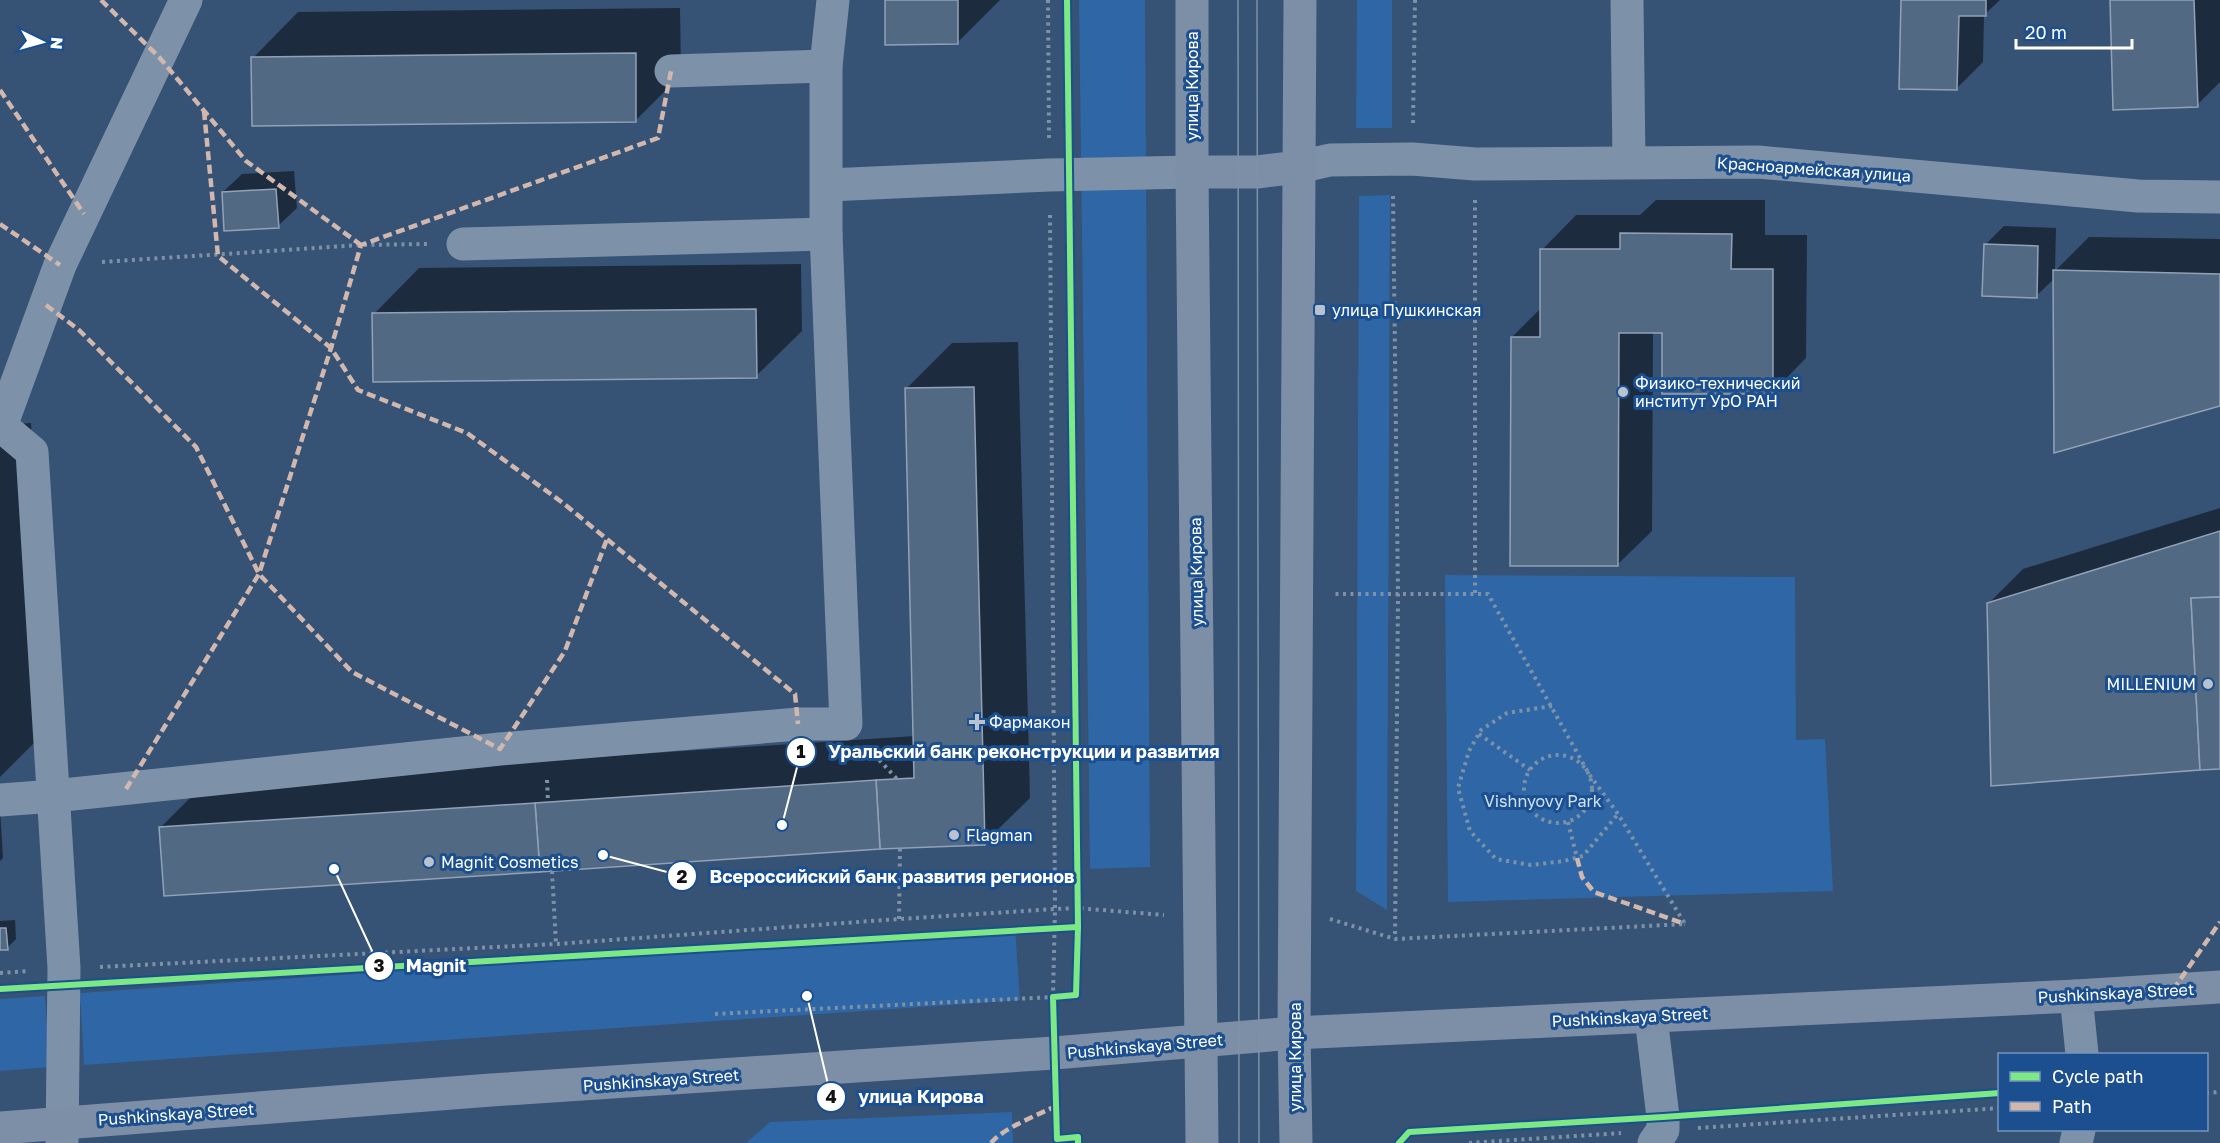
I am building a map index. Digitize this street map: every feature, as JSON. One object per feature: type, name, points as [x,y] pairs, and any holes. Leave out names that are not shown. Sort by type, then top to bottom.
[{"type":"main road","name":"улица Кирова","points":[[1192,0],[1199,892],[1203,1041],[1202,1143]]},
{"type":"main road","name":"улица Кирова","points":[[1296,1143],[1294,1033],[1300,0]]},
{"type":"main road","points":[[1192,172],[1257,172],[1299,166]]},
{"type":"main road","name":"Pushkinskaya Street","points":[[0,1128],[62,1133],[492,1090],[816,1070],[1294,1033],[2219,991]]},
{"type":"street","points":[[62,1133],[64,968],[54,796],[16,453],[0,425],[60,265],[186,0]]},
{"type":"street","points":[[0,800],[500,749],[798,724],[846,724],[826,234],[828,185],[826,66],[833,0]]},
{"type":"street","points":[[1627,0],[1629,162]]},
{"type":"street","points":[[670,71],[826,66]]},
{"type":"street","name":"Красноармейская улица","points":[[1299,166],[1330,160],[1412,159],[1474,164],[1758,162],[2138,196],[2220,197]]},
{"type":"street","points":[[828,185],[1049,175],[1192,172]]},
{"type":"street","points":[[464,244],[826,234]]},
{"type":"street","points":[[2076,996],[2082,1053]]},
{"type":"street","points":[[1652,1017],[1663,1117],[1658,1136]]},
{"type":"path","points":[[1048,0],[1055,909],[1053,997]]},
{"type":"path","points":[[1395,939],[1398,595],[1393,185],[1412,159],[1414,0]]},
{"type":"path","points":[[1474,164],[1475,594]]},
{"type":"path","points":[[60,265],[361,246],[464,244]]},
{"type":"path","points":[[1328,593],[1488,594],[1552,706],[1589,774],[1592,785],[1587,808],[1579,817],[1568,822],[1557,824],[1545,822],[1528,807],[1523,786],[1530,770],[1541,759],[1551,755],[1562,755],[1580,763],[1589,774],[1618,814],[1685,924],[1395,939],[1329,919]]},
{"type":"path","points":[[1552,706],[1507,713],[1481,730],[1469,751],[1458,788],[1470,831],[1497,859],[1531,865],[1583,856],[1618,814]]},
{"type":"path","points":[[1479,734],[1530,770]]},
{"type":"path","points":[[1568,822],[1577,858]]},
{"type":"path","points":[[899,919],[900,848]]},
{"type":"path","points":[[552,871],[556,944]]},
{"type":"path","points":[[1077,897],[1078,918]]},
{"type":"path","points":[[0,973],[556,944],[1055,909],[1077,908],[1165,915]]},
{"type":"path","points":[[1043,928],[1066,927]]},
{"type":"path","points":[[715,1014],[1065,996]]},
{"type":"path","points":[[1469,1143],[1658,1136],[1998,1108]]},
{"type":"path","points":[[1057,1141],[1068,1138]]},
{"type":"green space","points":[[1079,0],[1145,0],[1150,867],[1090,869]]},
{"type":"green space","points":[[1357,0],[1392,0],[1392,128],[1356,128]]},
{"type":"green space","points":[[1390,195],[1387,910],[1356,891],[1359,196]]},
{"type":"green space","name":"Vishnyovy Park","points":[[1445,575],[1795,577],[1796,740],[1825,739],[1833,891],[1448,902]]},
{"type":"green space","points":[[1015,928],[1020,1000],[84,1065],[80,993]]},
{"type":"green space","points":[[45,996],[50,1067],[0,1071],[0,999]]},
{"type":"green space","points":[[1012,1112],[1013,1143],[746,1143],[770,1122]]},
{"type":"building","points":[[885,0],[958,0],[958,44],[885,45]]},
{"type":"building","points":[[1901,0],[1986,0],[1986,16],[1959,16],[1957,90],[1899,89]]},
{"type":"building","points":[[2110,0],[2194,0],[2198,107],[2113,110]]},
{"type":"building","points":[[636,53],[636,122],[252,126],[251,57]]},
{"type":"building","points":[[276,189],[279,228],[224,231],[222,192]]},
{"type":"building","points":[[1620,233],[1732,234],[1731,269],[1773,269],[1773,394],[1662,394],[1662,333],[1619,333],[1618,566],[1510,566],[1511,337],[1540,337],[1540,249],[1620,249]]},
{"type":"building","points":[[1984,244],[2038,246],[2037,298],[1982,296]]},
{"type":"building","points":[[2053,270],[2220,274],[2220,406],[2054,453]]},
{"type":"building","points":[[756,309],[757,378],[373,382],[372,313]]},
{"type":"building","points":[[974,387],[985,845],[880,849],[876,780],[914,778],[905,388]]},
{"type":"building","points":[[2220,531],[2220,597],[2191,598],[2200,770],[1991,786],[1987,603]]},
{"type":"building","name":"MILLENIUM","points":[[2220,597],[2220,769],[2200,770],[2191,598]]},
{"type":"building","points":[[876,780],[880,849],[540,872],[535,803]]},
{"type":"building","points":[[535,803],[540,872],[164,896],[159,827]]},
{"type":"building","points":[[0,928],[6,928],[8,950],[0,950]]},
{"type":"tram line","points":[[1238,0],[1239,1143]]},
{"type":"tram line","points":[[1257,0],[1259,1143]]},
{"type":"marked path","points":[[101,0],[159,57],[246,161],[361,245]]},
{"type":"marked path","points":[[126,789],[259,574],[331,348],[361,245],[658,138],[671,71]]},
{"type":"marked path","points":[[0,90],[84,214]]},
{"type":"marked path","points":[[204,111],[218,256],[331,348],[358,390],[467,433],[563,503],[795,694],[798,724]]},
{"type":"marked path","points":[[0,224],[60,265]]},
{"type":"marked path","points":[[46,305],[79,330],[196,447],[259,574],[352,672],[500,749],[565,651],[607,539]]},
{"type":"marked path","points":[[1577,858],[1582,877],[1594,892],[1685,924]]},
{"type":"marked path","points":[[2173,990],[2220,922]]},
{"type":"marked path","points":[[991,1143],[1012,1127],[1056,1106]]},
{"type":"cycle path","points":[[1067,0],[1078,927],[1076,995],[1053,997],[1057,1139],[1078,1137],[1078,1143]]},
{"type":"cycle path","points":[[0,989],[1078,927]]},
{"type":"cycle path","points":[[1399,1143],[1409,1132],[1998,1093]]},
{"type":"place","name":"улица Пушкинская","points":[[1320,310]]},
{"type":"place","name":"Физико-технический институт УрО РАН","points":[[1623,392]]},
{"type":"place","name":"MILLENIUM","points":[[2208,684]]},
{"type":"place","name":"Фармакон","points":[[977,722]]},
{"type":"place","name":"Уральский банк реконструкции и развития","points":[[782,825]]},
{"type":"place","name":"Flagman","points":[[954,835]]},
{"type":"place","name":"Всероссийский банк развития регионов","points":[[603,855]]},
{"type":"place","name":"Magnit Cosmetics","points":[[429,862]]},
{"type":"place","name":"Magnit","points":[[334,869]]},
{"type":"place","name":"улица Кирова","points":[[807,996]]}]
